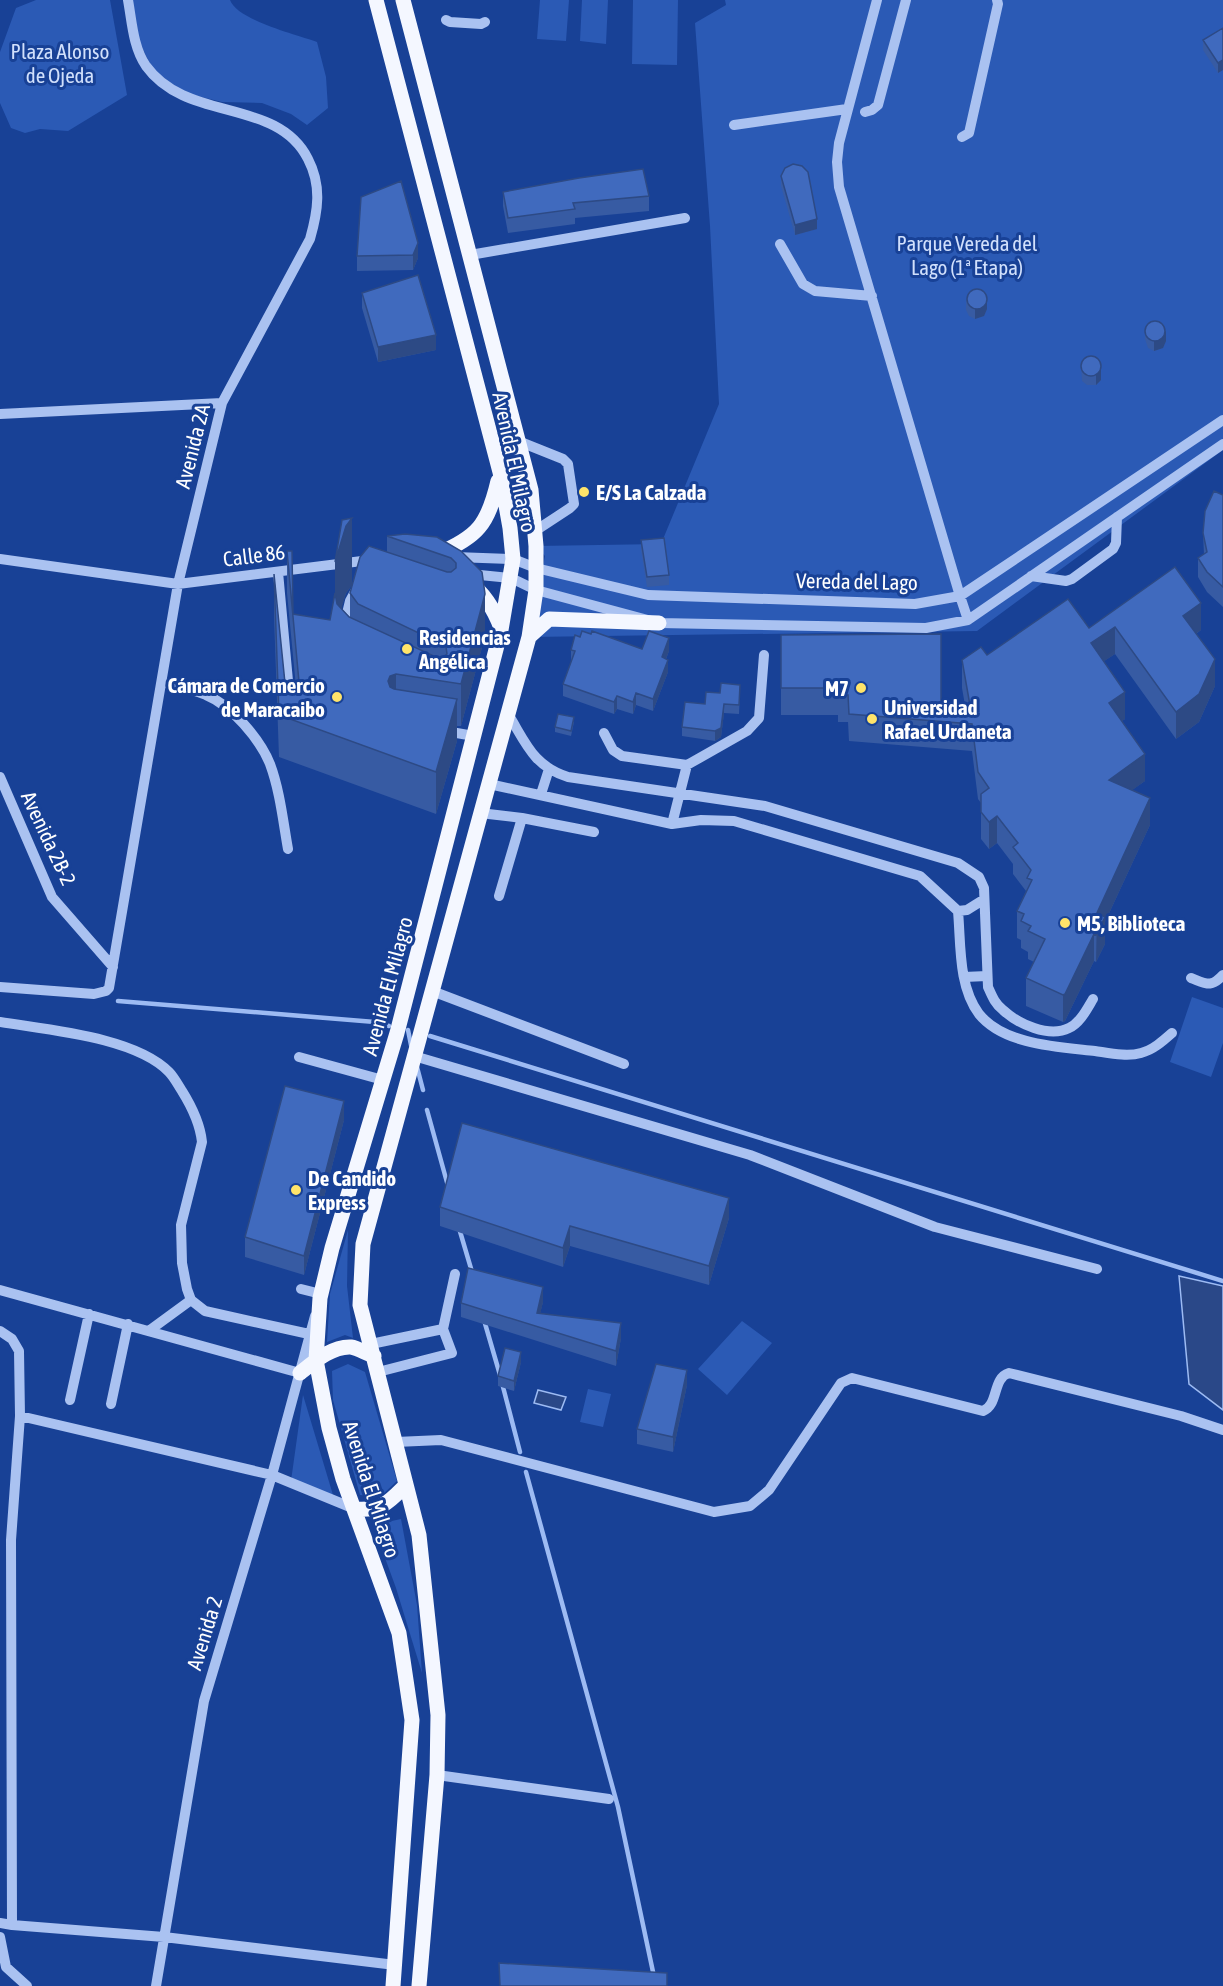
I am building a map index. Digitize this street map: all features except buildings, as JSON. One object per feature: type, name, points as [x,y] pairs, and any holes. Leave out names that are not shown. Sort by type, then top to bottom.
[{"type":"main road","name":"Avenida El Milagro","points":[[376,0],[500,472],[513,559],[501,630],[474,736],[383,1080],[332,1248],[320,1296],[315,1360],[340,1468],[399,1633],[412,1720],[393,1986]]},
{"type":"main road","name":"Avenida El Milagro","points":[[403,0],[531,490],[536,568],[536,590],[529,637],[363,1244],[360,1305],[419,1536],[438,1715],[437,1775],[419,1986]]},
{"type":"main road","points":[[427,556],[459,545],[480,528],[492,507],[500,472]]},
{"type":"main road","points":[[458,573],[483,592],[497,616],[501,630]]},
{"type":"main road","points":[[529,637],[549,619],[658,622]]},
{"type":"main road","points":[[300,1373],[315,1360],[331,1352],[351,1347],[372,1350]]},
{"type":"main road","points":[[355,1509],[372,1510],[388,1503],[406,1485]]},
{"type":"street","name":"Avenida 2A","points":[[0,987],[100,993],[109,988],[178,584],[222,403],[310,239],[317,212],[318,192],[314,171],[302,146],[287,132],[264,120],[186,97],[161,81],[146,66],[136,45],[128,0]]},
{"type":"street","points":[[876,0],[847,109],[837,162],[839,187],[968,620]]},
{"type":"street","points":[[865,112],[878,105],[906,0]]},
{"type":"street","points":[[962,137],[969,133],[998,4],[997,0]]},
{"type":"street","points":[[446,20],[481,24],[485,22]]},
{"type":"street","points":[[734,125],[847,109]]},
{"type":"street","points":[[470,255],[686,218]]},
{"type":"street","points":[[780,244],[808,289],[872,296]]},
{"type":"street","points":[[0,414],[222,403]]},
{"type":"street","name":"Vereda del Lago","points":[[513,559],[536,568],[648,595],[915,604],[960,596],[1223,420]]},
{"type":"street","points":[[518,441],[563,459],[570,466],[573,504],[535,531]]},
{"type":"street","points":[[458,573],[511,578],[536,590],[658,622],[926,628],[968,620],[1223,444]]},
{"type":"street","points":[[1031,576],[1066,581],[1072,579],[1113,549],[1116,543],[1117,517]]},
{"type":"street","points":[[427,556],[513,559]]},
{"type":"street","name":"Calle 86","points":[[0,559],[178,584],[382,558]]},
{"type":"street","points":[[296,570],[373,568]]},
{"type":"street","points":[[278,572],[291,713]]},
{"type":"street","points":[[342,634],[350,601],[363,584]]},
{"type":"street","points":[[604,733],[613,750],[622,756],[687,765],[747,731],[759,718],[764,654]]},
{"type":"street","points":[[162,682],[207,695],[229,709],[244,723],[269,762],[277,789],[288,849]]},
{"type":"street","points":[[508,714],[540,764],[568,777],[765,806],[958,863],[979,878],[984,888],[988,987],[994,1000],[1004,1011],[1046,1032],[1070,1028],[1093,999]]},
{"type":"street","points":[[429,729],[474,736]]},
{"type":"street","points":[[672,824],[687,765]]},
{"type":"street","points":[[541,794],[549,770]]},
{"type":"street","name":"Avenida 2B-2","points":[[0,777],[52,897],[113,967]]},
{"type":"street","points":[[489,784],[672,824],[701,820],[734,821],[920,876],[958,911],[964,978],[970,1000],[985,1020],[996,1028],[1046,1047],[1118,1054],[1140,1053],[1157,1047],[1172,1033]]},
{"type":"street","points":[[480,813],[522,818],[594,832]]},
{"type":"street","points":[[499,896],[522,818]]},
{"type":"street","points":[[958,911],[983,900]]},
{"type":"street","points":[[1191,978],[1209,984],[1216,982],[1223,975]]},
{"type":"street","points":[[964,978],[987,976]]},
{"type":"street","points":[[432,991],[624,1064]]},
{"type":"street","points":[[0,1022],[112,1042],[144,1054],[170,1072],[189,1103],[200,1128],[202,1142],[181,1225],[182,1263],[191,1300],[205,1311],[309,1334]]},
{"type":"street","points":[[414,1056],[750,1155],[935,1227],[1097,1269]]},
{"type":"street","points":[[299,1057],[383,1080]]},
{"type":"street","points":[[378,1372],[452,1353],[443,1329],[455,1274]]},
{"type":"street","points":[[301,1289],[320,1296]]},
{"type":"street","points":[[0,1290],[300,1373]]},
{"type":"street","name":"Avenida 2","points":[[156,1986],[204,1701],[272,1475],[320,1296]]},
{"type":"street","points":[[150,1330],[191,1300]]},
{"type":"street","points":[[70,1400],[89,1314]]},
{"type":"street","points":[[111,1404],[128,1324]]},
{"type":"street","points":[[372,1350],[443,1329]]},
{"type":"street","points":[[0,1330],[12,1339],[19,1351],[20,1416],[6,1540],[6,1747],[12,1925]]},
{"type":"street","points":[[396,1442],[441,1440],[714,1512],[750,1506],[769,1490],[841,1383],[852,1377],[984,1411],[991,1407],[1000,1379],[1009,1373],[1181,1416],[1223,1430]]},
{"type":"street","points":[[20,1416],[272,1475],[355,1509]]},
{"type":"street","points":[[437,1775],[609,1800]]},
{"type":"street","points":[[0,1923],[164,1936],[395,1965]]},
{"type":"street","points":[[0,1937],[3,1969],[27,1986]]},
{"type":"green space","name":"Plaza Alonso de Ojeda","points":[[36,0],[110,0],[127,95],[68,131],[40,129],[25,133],[11,128],[0,103],[0,52],[16,8]]},
{"type":"green space","points":[[132,0],[230,0],[235,7],[255,20],[317,42],[326,77],[328,108],[307,125],[291,114],[262,103],[222,102],[185,93],[153,70],[139,41]]},
{"type":"green space","points":[[540,0],[569,0],[566,41],[537,39]]},
{"type":"green space","points":[[582,0],[608,0],[606,44],[580,41]]},
{"type":"green space","points":[[633,0],[678,0],[677,65],[632,64]]},
{"type":"green space","name":"Parque Vereda del Lago (1ª Etapa)","points":[[725,0],[1223,0],[1223,450],[977,631],[529,637],[545,556],[536,546],[661,544],[719,404],[710,226],[695,23],[726,5]]},
{"type":"green space","points":[[1192,997],[1223,1008],[1223,1043],[1211,1077],[1170,1062]]},
{"type":"green space","points":[[348,1230],[347,1286],[353,1338],[345,1335],[327,1342],[330,1294]]},
{"type":"green space","points":[[742,1321],[772,1343],[727,1395],[698,1369]]},
{"type":"green space","points":[[348,1364],[365,1372],[397,1481],[380,1497],[360,1495],[333,1400],[332,1371]]},
{"type":"green space","points":[[588,1389],[611,1394],[603,1427],[580,1422]]},
{"type":"green space","points":[[303,1395],[333,1495],[291,1481]]},
{"type":"green space","points":[[401,1519],[417,1605],[422,1673],[396,1588],[373,1525]]},
{"type":"shaded area","points":[[1179,1276],[1223,1286],[1223,1410],[1189,1384]]},
{"type":"shaded area","points":[[538,1390],[566,1397],[561,1410],[534,1403]]},
{"type":"waterway","points":[[118,1001],[375,1022],[389,1026]]},
{"type":"waterway","points":[[408,1030],[411,1045]]},
{"type":"waterway","points":[[430,1036],[1223,1281]]},
{"type":"waterway","points":[[417,1067],[423,1090]]},
{"type":"waterway","points":[[427,1110],[448,1186]]},
{"type":"waterway","points":[[459,1228],[472,1272]]},
{"type":"waterway","points":[[484,1320],[500,1375]]},
{"type":"waterway","points":[[502,1383],[520,1452]]},
{"type":"waterway","points":[[526,1472],[618,1807],[656,1986]]},
{"type":"place","name":"E/S La Calzada","points":[[584,492]]},
{"type":"place","name":"Residencias Angélica","points":[[407,649]]},
{"type":"place","name":"M7","points":[[861,688]]},
{"type":"place","name":"Cámara de Comercio de Maracaibo","points":[[337,697]]},
{"type":"place","name":"Universidad Rafael Urdaneta","points":[[872,719]]},
{"type":"place","name":"M5, Biblioteca","points":[[1065,923]]},
{"type":"place","name":"De Candido Express","points":[[296,1190]]}]
